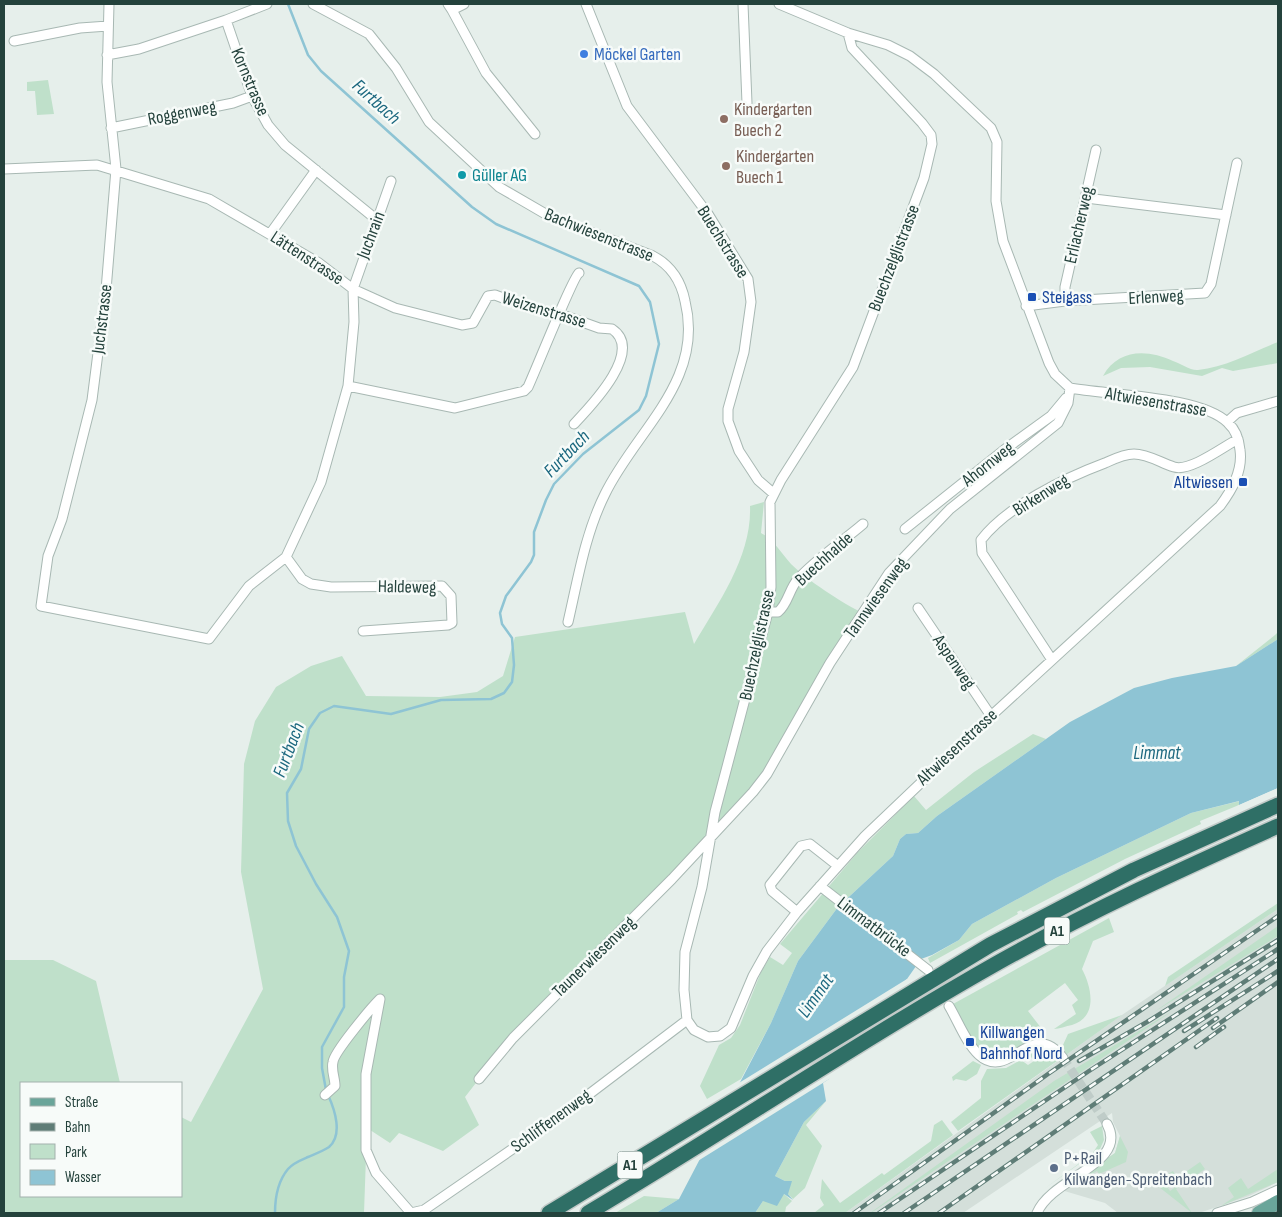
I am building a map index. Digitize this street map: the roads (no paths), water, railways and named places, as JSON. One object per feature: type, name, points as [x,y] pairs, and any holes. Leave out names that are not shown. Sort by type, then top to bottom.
[{"type":"highway","name":"A1","points":[[549,1213],[711,1116],[898,999],[1072,901],[1278,805]]},
{"type":"highway","name":"A1","points":[[588,1213],[879,1034],[1047,936],[1142,888],[1278,826]]},
{"type":"main road","points":[[1260,1213],[1278,1202]]},
{"type":"street","name":"Juchstrasse","points":[[41,606],[48,556],[62,518],[92,400],[110,252],[116,169],[111,128],[107,56],[109,4]]},
{"type":"street","points":[[107,56],[139,49],[226,20],[266,4]]},
{"type":"street","name":"Bachwiesenstrasse","points":[[314,4],[368,34],[396,68],[429,122],[499,187],[549,216],[653,256],[668,267],[680,282],[686,304],[690,340],[680,375],[642,439],[605,494],[591,527],[568,622]]},
{"type":"street","points":[[464,4],[450,7],[486,73],[535,134]]},
{"type":"street","name":"Buechstrasse","points":[[586,4],[627,106],[708,214],[748,279],[751,291],[744,352],[728,409],[728,421],[739,450],[758,480],[773,493]]},
{"type":"street","points":[[743,4],[747,102]]},
{"type":"street","points":[[779,4],[848,33],[888,44],[910,56],[934,74],[991,128],[996,142],[996,201],[1000,230],[1026,306],[1055,374],[1069,392]]},
{"type":"street","name":"Kornstrasse","points":[[226,20],[252,96],[268,124],[280,138],[316,170],[377,220]]},
{"type":"street","points":[[14,41],[80,28],[108,26]]},
{"type":"street","name":"Buechzelglistrasse","points":[[687,1020],[683,962],[702,887],[715,812],[768,612],[771,565],[768,512],[773,493],[853,367],[924,178],[932,144],[930,135],[922,123],[852,48],[848,33]]},
{"type":"street","name":"Roggenweg","points":[[111,128],[233,103],[252,96]]},
{"type":"street","name":"Erliacherweg","points":[[1065,301],[1065,287],[1096,150]]},
{"type":"street","name":"Erlenweg","points":[[1026,306],[1065,301],[1205,293],[1211,284],[1236,163]]},
{"type":"street","name":"Lättenstrasse","points":[[4,169],[84,164],[116,169],[209,199],[319,263],[353,289],[354,322],[348,386],[321,482],[286,557],[241,595],[209,639],[41,606]]},
{"type":"street","points":[[270,234],[316,170]]},
{"type":"street","name":"Juchrain","points":[[353,289],[391,181]]},
{"type":"street","points":[[1086,198],[1226,215]]},
{"type":"street","points":[[348,386],[455,408],[524,391],[528,387],[574,278],[578,274]]},
{"type":"street","name":"Weizenstrasse","points":[[353,289],[395,308],[462,325],[473,322],[488,296],[494,295],[527,307],[560,314],[599,328],[612,329],[620,336],[622,349],[617,373],[574,424]]},
{"type":"street","name":"Altwiesenstrasse","points":[[820,886],[886,814],[1220,506],[1231,491],[1238,475],[1241,454],[1238,439],[1227,422],[1213,412],[1202,408],[1133,395],[1069,392]]},
{"type":"street","name":"Ahornweg","points":[[905,529],[1004,450],[1051,416],[1069,392]]},
{"type":"street","name":"Tannwiesenweg","points":[[710,836],[724,826],[767,774],[830,663],[889,573],[950,509],[1058,423],[1068,403],[1069,392]]},
{"type":"street","points":[[1227,422],[1236,413],[1278,401]]},
{"type":"street","name":"Birkenweg","points":[[1052,660],[982,553],[980,540],[988,530],[1033,498],[1070,476],[1125,456],[1145,455],[1173,467],[1185,468],[1238,439]]},
{"type":"street","name":"Buechhalde","points":[[768,612],[778,612],[782,609],[790,590],[800,577],[863,524]]},
{"type":"street","name":"Haldeweg","points":[[286,557],[302,579],[311,584],[331,587],[442,586],[451,596],[452,623],[448,625],[363,631]]},
{"type":"street","name":"Aspenweg","points":[[918,608],[991,716]]},
{"type":"street","name":"Taunerwiesenweg","points":[[479,1080],[512,1038],[672,879],[710,836]]},
{"type":"street","points":[[797,912],[772,891],[770,885],[801,846],[810,844],[838,866]]},
{"type":"street","points":[[687,1020],[694,1030],[708,1037],[720,1036],[731,1028],[757,967],[797,912],[820,886]]},
{"type":"street","name":"Limmatbrücke","points":[[820,886],[927,969]]},
{"type":"street","name":"Schliffenenweg","points":[[328,1093],[335,1086],[336,1076],[333,1061],[363,1016],[380,999],[366,1074],[366,1150],[372,1166],[411,1213],[424,1210],[559,1116],[687,1020]]},
{"type":"street","points":[[949,1006],[973,1048],[983,1058],[993,1061],[1005,1060],[1031,1045],[1040,1043],[1054,1047],[1063,1058]]},
{"type":"street","points":[[1037,1213],[1050,1193],[1100,1159],[1109,1150],[1112,1137],[1107,1124]]},
{"type":"street","points":[[1217,1213],[1252,1202],[1278,1190]]},
{"type":"water","name":"Limmat","points":[[1278,639],[1278,788],[1239,805],[1239,801],[1191,813],[1056,878],[972,924],[959,940],[921,959],[907,979],[867,1021],[829,1079],[823,1083],[826,1101],[804,1122],[775,1176],[785,1181],[792,1181],[788,1194],[793,1200],[784,1194],[777,1206],[763,1201],[755,1213],[656,1213],[679,1199],[771,1023],[798,961],[838,907],[893,856],[900,839],[906,834],[918,833],[937,816],[1070,722],[1134,688],[1172,678],[1236,666]]},
{"type":"waterway","name":"Furtbach","points":[[288,4],[308,55],[321,71],[472,207],[496,224],[639,286],[650,302],[659,344],[646,396],[639,410],[583,454],[554,484],[546,500],[534,532],[534,555],[506,596],[500,613],[502,624],[512,638],[514,665],[512,682],[504,693],[491,699],[441,700],[391,714],[334,706],[320,713],[309,729],[301,769],[287,793],[288,821],[296,846],[316,884],[337,917],[349,951],[344,977],[344,1007],[322,1047],[322,1068],[326,1090]]},
{"type":"waterway","name":"Furtbach","points":[[275,1213],[278,1190],[288,1169],[297,1162],[329,1147],[336,1136],[336,1122],[328,1095]]},
{"type":"tunnel","points":[[1063,1058],[1107,1124]]},
{"type":"tram line","points":[[1274,1213],[1278,1211]]},
{"type":"railway","points":[[854,1213],[1048,1074],[1278,916]]},
{"type":"railway","points":[[1079,1061],[1147,1022],[1278,940]]},
{"type":"railway","points":[[879,1213],[1089,1071],[1278,949]]},
{"type":"railway","points":[[904,1213],[1278,959]]},
{"type":"railway","points":[[1184,1031],[1278,971]]},
{"type":"railway","points":[[1213,1028],[1278,982]]},
{"type":"railway","points":[[939,1213],[1217,1018]]},
{"type":"railway","points":[[1196,1047],[1224,1027]]},
{"type":"place","name":"Möckel Garten","points":[[584,54]]},
{"type":"place","name":"Kindergarten Buech 2","points":[[724,119]]},
{"type":"place","name":"Kindergarten Buech 1","points":[[726,166]]},
{"type":"place","name":"Güller AG","points":[[462,175]]},
{"type":"place","name":"Steigass","points":[[1032,297]]},
{"type":"place","name":"Altwiesen","points":[[1243,482]]},
{"type":"place","name":"Killwangen Bahnhof Nord","points":[[970,1042]]},
{"type":"place","name":"P+Rail Kilwangen-Spreitenbach","points":[[1054,1168]]}]
